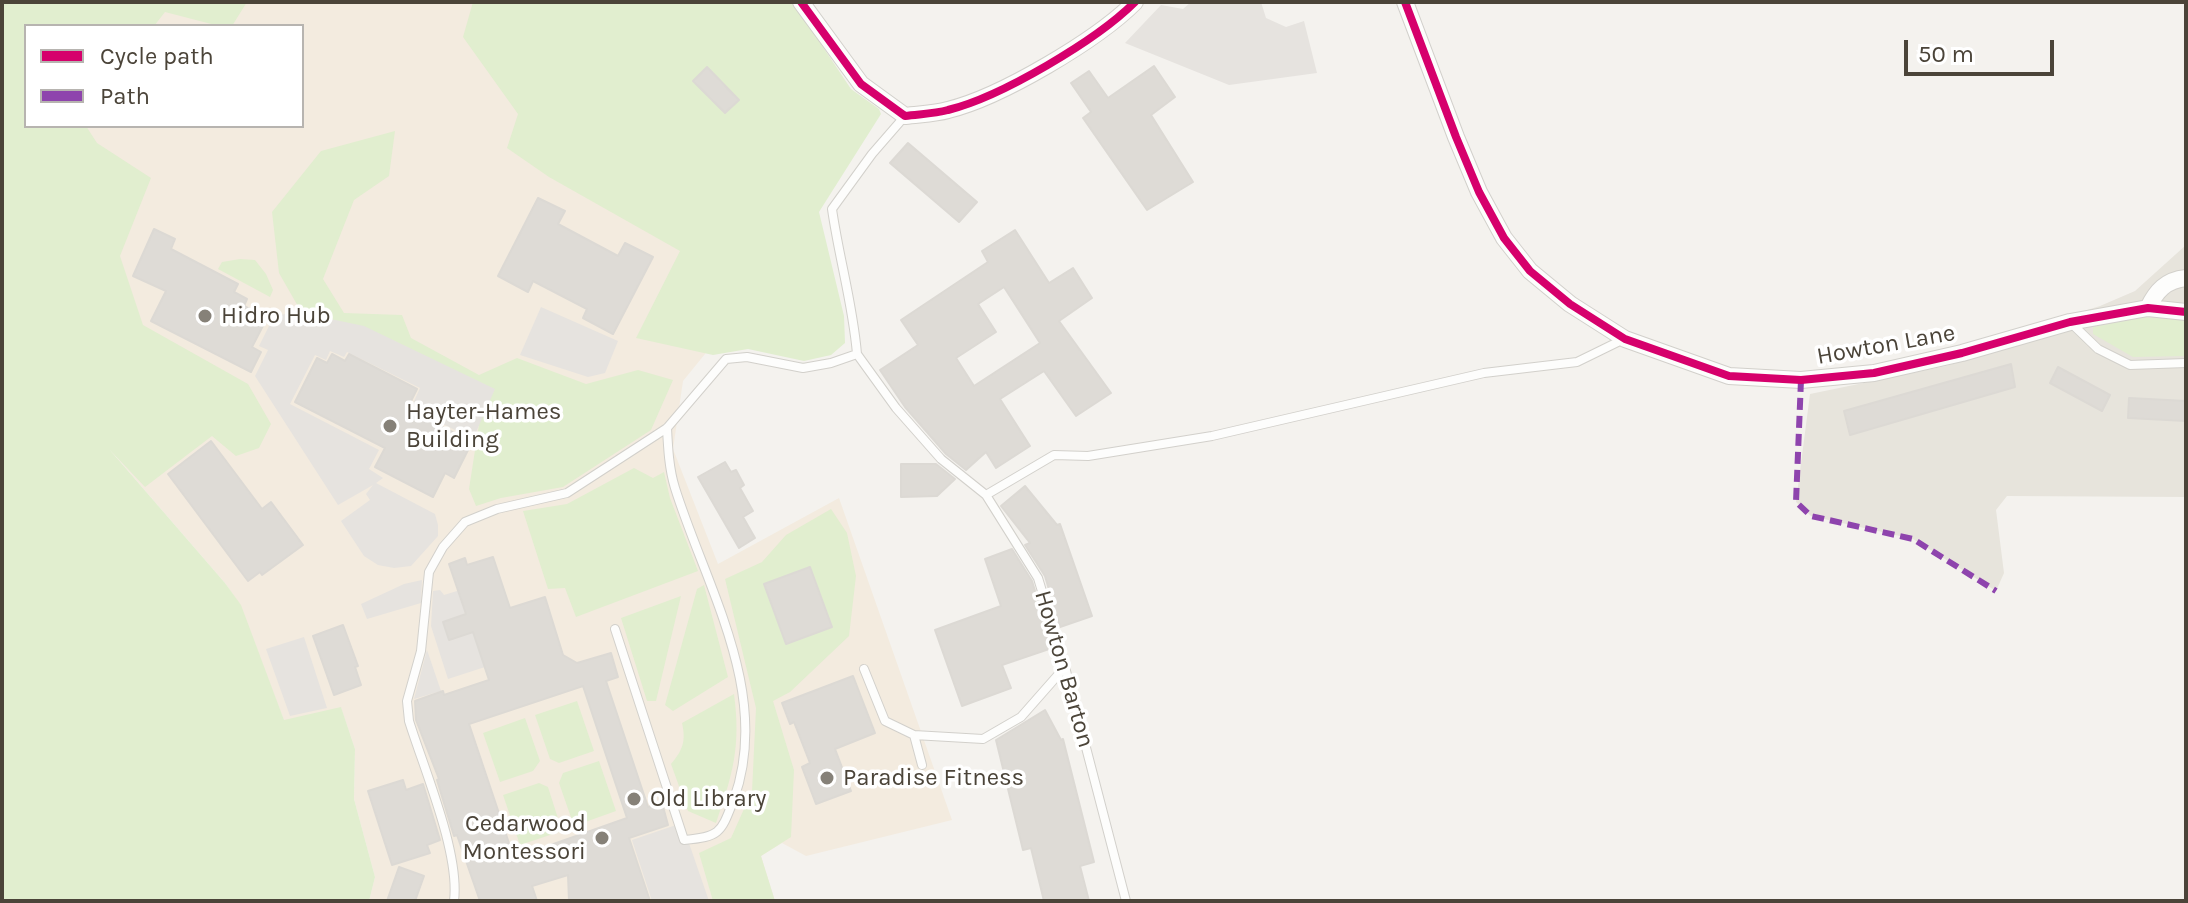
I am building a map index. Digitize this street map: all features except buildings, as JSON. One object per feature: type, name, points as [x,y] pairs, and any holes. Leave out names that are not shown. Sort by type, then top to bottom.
[{"type":"street","points":[[801,2],[861,84],[905,116],[947,111],[994,93],[1119,19],[1135,2]]},
{"type":"street","name":"Howton Lane","points":[[1405,2],[1479,192],[1504,238],[1530,271],[1560,296],[1625,339],[1729,376],[1801,380],[1874,373],[1962,353],[2070,322],[2148,308],[2186,312]]},
{"type":"street","points":[[2148,308],[2156,291],[2174,279],[2186,278]]},
{"type":"lane","points":[[454,901],[451,856],[409,721],[407,701],[421,651],[429,572],[443,547],[465,522],[497,509],[567,493],[667,428],[726,359],[747,357],[803,368],[857,354],[854,317],[837,248],[832,209],[872,154],[905,116]]},
{"type":"lane","points":[[2070,322],[2098,349],[2130,365],[2186,363]]},
{"type":"lane","points":[[986,495],[1054,455],[1088,456],[1212,436],[1484,373],[1577,362],[1625,339]]},
{"type":"lane","name":"Howton Barton","points":[[857,354],[896,408],[941,459],[986,495],[1038,578],[1065,667],[1126,901]]},
{"type":"lane","points":[[615,629],[684,840],[706,838],[723,829],[741,779],[745,727],[741,681],[708,576],[674,486],[667,428]]},
{"type":"lane","points":[[864,669],[885,721],[914,735],[983,739],[1021,717],[1065,667]]},
{"type":"lane","points":[[914,735],[922,765]]},
{"type":"shaded area","points":[[84,2],[786,2],[797,241],[683,381],[673,449],[718,564],[839,498],[952,820],[806,856],[782,843],[761,856],[775,901],[369,901],[375,877],[354,799],[355,749],[341,708],[284,721],[240,605],[225,583],[78,413],[26,128],[304,128],[304,24],[62,24]]},
{"type":"shaded area","points":[[1191,2],[1261,2],[1266,18],[1286,27],[1304,21],[1317,73],[1229,85],[1125,43],[1161,5],[1183,9]]},
{"type":"shaded area","points":[[2186,245],[2186,497],[2007,496],[1996,510],[2004,573],[1996,591],[1913,539],[1811,516],[1796,502],[1810,394],[1946,366],[2023,343],[2020,331],[2100,306],[2135,291]]},
{"type":"shaded area","points":[[541,307],[618,341],[605,373],[588,377],[520,355]]},
{"type":"shaded area","points":[[297,312],[364,326],[495,389],[473,439],[411,408],[420,388],[347,352],[344,357],[330,351],[326,360],[315,355],[290,404],[379,450],[369,469],[383,478],[376,483],[435,514],[438,536],[411,566],[394,568],[378,565],[364,556],[341,521],[370,500],[366,494],[373,485],[338,505],[255,376],[268,350],[259,346],[274,316]]},
{"type":"shaded area","points":[[422,580],[421,603],[367,619],[361,604],[404,584]]},
{"type":"shaded area","points":[[473,586],[467,614],[443,622],[449,640],[473,632],[485,667],[448,679],[431,626],[433,591],[440,590],[444,595]]},
{"type":"shaded area","points":[[304,637],[327,708],[290,716],[266,649]]},
{"type":"shaded area","points":[[427,650],[441,691],[414,699]]},
{"type":"shaded area","points":[[682,823],[709,901],[652,901],[632,840]]},
{"type":"green space","points":[[2,2],[247,2],[233,24],[211,24],[165,12],[156,24],[24,24],[24,128],[87,128],[97,143],[151,178],[120,256],[143,325],[248,384],[271,424],[259,448],[236,456],[212,436],[145,487],[109,449],[241,605],[284,720],[341,707],[355,749],[354,799],[375,877],[369,901],[2,901]]},
{"type":"green space","points":[[473,2],[793,2],[851,89],[879,109],[881,114],[819,212],[844,316],[845,343],[831,355],[804,361],[748,349],[713,355],[636,338],[680,251],[549,177],[507,148],[518,114],[463,37]]},
{"type":"green space","points":[[395,131],[389,176],[354,200],[323,279],[344,313],[402,315],[411,338],[479,375],[517,358],[586,384],[638,370],[673,380],[651,430],[563,487],[501,498],[476,506],[469,489],[480,418],[307,322],[279,273],[272,212],[321,151]]},
{"type":"green space","points":[[255,260],[273,290],[270,297],[218,269],[222,262]]},
{"type":"green space","points":[[2143,317],[2186,320],[2186,356],[2133,357],[2093,334],[2093,327]]},
{"type":"green space","points":[[634,468],[653,478],[664,472],[670,498],[698,571],[576,617],[565,588],[548,589],[523,511],[567,504]]},
{"type":"green space","points":[[831,509],[847,533],[856,576],[849,636],[790,692],[773,701],[794,770],[791,837],[761,856],[775,901],[713,901],[699,853],[731,838],[752,791],[756,708],[725,579],[762,562],[786,535]]},
{"type":"green space","points":[[704,585],[728,677],[673,711],[665,705],[697,589]]},
{"type":"green space","points":[[681,596],[656,701],[647,701],[621,618]]},
{"type":"green space","points":[[734,694],[737,729],[734,760],[716,823],[688,811],[671,764],[682,745],[682,723]]},
{"type":"green space","points":[[577,701],[594,751],[559,763],[550,759],[535,715]]},
{"type":"green space","points":[[525,718],[540,761],[533,771],[500,782],[483,733]]},
{"type":"green space","points":[[599,761],[616,811],[574,826],[559,783],[563,773]]},
{"type":"green space","points":[[539,783],[548,787],[562,831],[520,845],[503,795]]},
{"type":"marked path","points":[[1801,380],[1796,502],[1811,516],[1913,539],[1996,591]]},
{"type":"cycle path","points":[[801,2],[861,84],[905,116],[948,110],[994,93],[1073,49],[1135,2]]},
{"type":"cycle path","points":[[1405,2],[1479,192],[1504,238],[1530,271],[1570,304],[1625,339],[1729,376],[1801,380],[1874,373],[1962,353],[2070,322],[2148,308],[2186,312]]},
{"type":"place","name":"Hidro Hub","points":[[205,316]]},
{"type":"place","name":"Hayter-Hames Building","points":[[390,426]]},
{"type":"place","name":"Paradise Fitness","points":[[827,778]]},
{"type":"place","name":"Old Library","points":[[634,799]]},
{"type":"place","name":"Cedarwood Montessori","points":[[602,838]]}]
